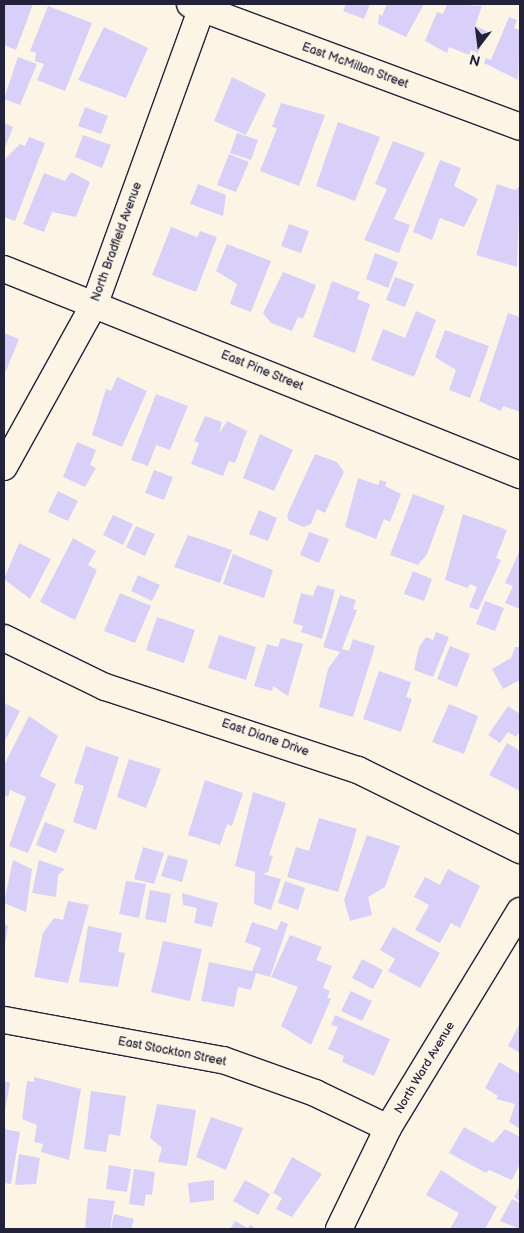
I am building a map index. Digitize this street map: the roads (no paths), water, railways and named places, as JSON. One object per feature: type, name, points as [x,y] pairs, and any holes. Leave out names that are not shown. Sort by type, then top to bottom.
[{"type":"street","name":"East McMillan Street","points":[[198,5],[520,128]]},
{"type":"street","name":"North Bradfield Avenue","points":[[4,467],[95,303],[198,5]]},
{"type":"street","name":"East Pine Street","points":[[4,269],[95,303],[520,474]]},
{"type":"street","name":"East Diane Drive","points":[[4,638],[105,687],[358,770],[520,850]]},
{"type":"street","name":"North Ward Avenue","points":[[339,1229],[388,1128],[520,911]]},
{"type":"street","name":"East Stockton Street","points":[[4,1020],[223,1060],[314,1093],[388,1128]]}]
